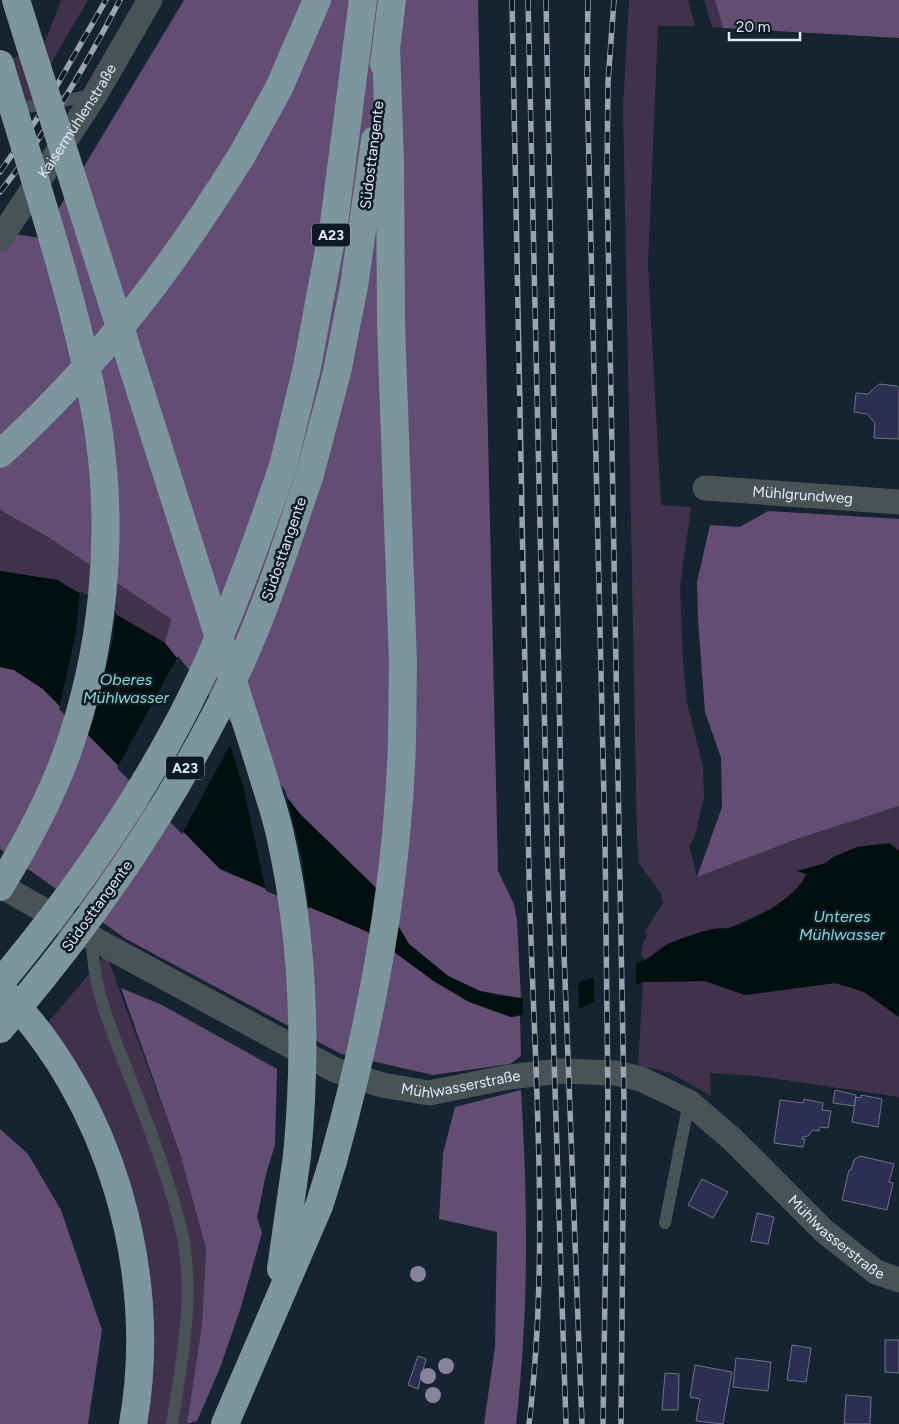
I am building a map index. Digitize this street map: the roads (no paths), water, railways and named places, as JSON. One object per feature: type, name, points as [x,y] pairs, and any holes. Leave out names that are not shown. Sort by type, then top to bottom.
[{"type":"highway","points":[[16,0],[257,756],[281,838],[295,920],[302,999],[303,1075],[297,1156],[276,1303]]},
{"type":"highway","points":[[0,454],[39,418],[100,354],[146,297],[198,226],[242,155],[279,88],[317,0]]},
{"type":"highway","name":"Südosttangente","points":[[0,983],[47,926],[106,844],[170,738],[211,654],[246,574],[283,466],[307,367],[334,223],[363,0]]},
{"type":"highway","name":"Südosttangente","points":[[0,1029],[70,945],[130,861],[196,751],[238,668],[273,583],[310,474],[337,372],[354,286],[373,156],[392,0]]},
{"type":"highway","points":[[225,1424],[319,1206],[333,1161],[367,1030],[384,930],[396,840],[401,765],[403,663],[390,324],[390,162],[386,47]]},
{"type":"highway","points":[[0,64],[63,280],[88,380],[99,435],[104,482],[105,530],[103,576],[98,620],[80,710],[67,752],[49,797],[26,844],[0,886]]},
{"type":"highway","points":[[0,988],[37,1031],[62,1066],[90,1116],[113,1176],[130,1238],[140,1315],[139,1376],[133,1424]]},
{"type":"street","name":"Kaisermühlenstraße","points":[[0,239],[95,95],[150,0]]},
{"type":"street","name":"Mühlgrundweg","points":[[705,488],[899,502]]},
{"type":"street","name":"Mühlwasserstraße","points":[[0,886],[335,1070],[382,1085],[429,1093],[538,1072],[585,1071],[616,1073],[641,1079],[689,1102],[732,1139],[824,1231],[876,1272],[899,1280]]},
{"type":"lane","points":[[0,112],[95,95]]},
{"type":"lane","points":[[92,938],[92,962],[102,1006],[152,1134],[181,1230],[187,1282],[186,1333],[172,1424]]},
{"type":"lane","points":[[665,1223],[689,1102]]},
{"type":"water","name":"Oberes Mühlwasser","points":[[0,571],[57,580],[165,643],[300,814],[374,886],[409,944],[448,976],[480,991],[500,996],[529,999],[645,960],[667,944],[686,937],[714,929],[739,925],[773,907],[794,891],[806,874],[797,871],[826,863],[833,857],[857,847],[889,843],[899,851],[899,1017],[864,992],[835,983],[745,995],[705,981],[643,982],[580,1008],[558,1013],[522,1014],[511,1017],[469,1002],[435,982],[366,931],[220,869],[43,689],[14,670],[0,667]]},
{"type":"railway","points":[[0,172],[41,113],[106,0]]},
{"type":"railway","points":[[0,192],[34,147],[93,50],[120,0]]},
{"type":"railway","points":[[512,0],[526,764],[540,1218],[539,1287],[529,1424]]},
{"type":"railway","points":[[528,0],[548,875],[566,1424]]},
{"type":"railway","points":[[546,0],[564,953],[582,1424]]},
{"type":"railway","points":[[588,0],[587,77],[605,841],[608,1101],[603,1424]]},
{"type":"railway","points":[[614,0],[608,82],[607,178],[624,1101],[621,1424]]},
{"type":"water label","name":"Unteres Mühlwasser","points":[[842,925]]}]
